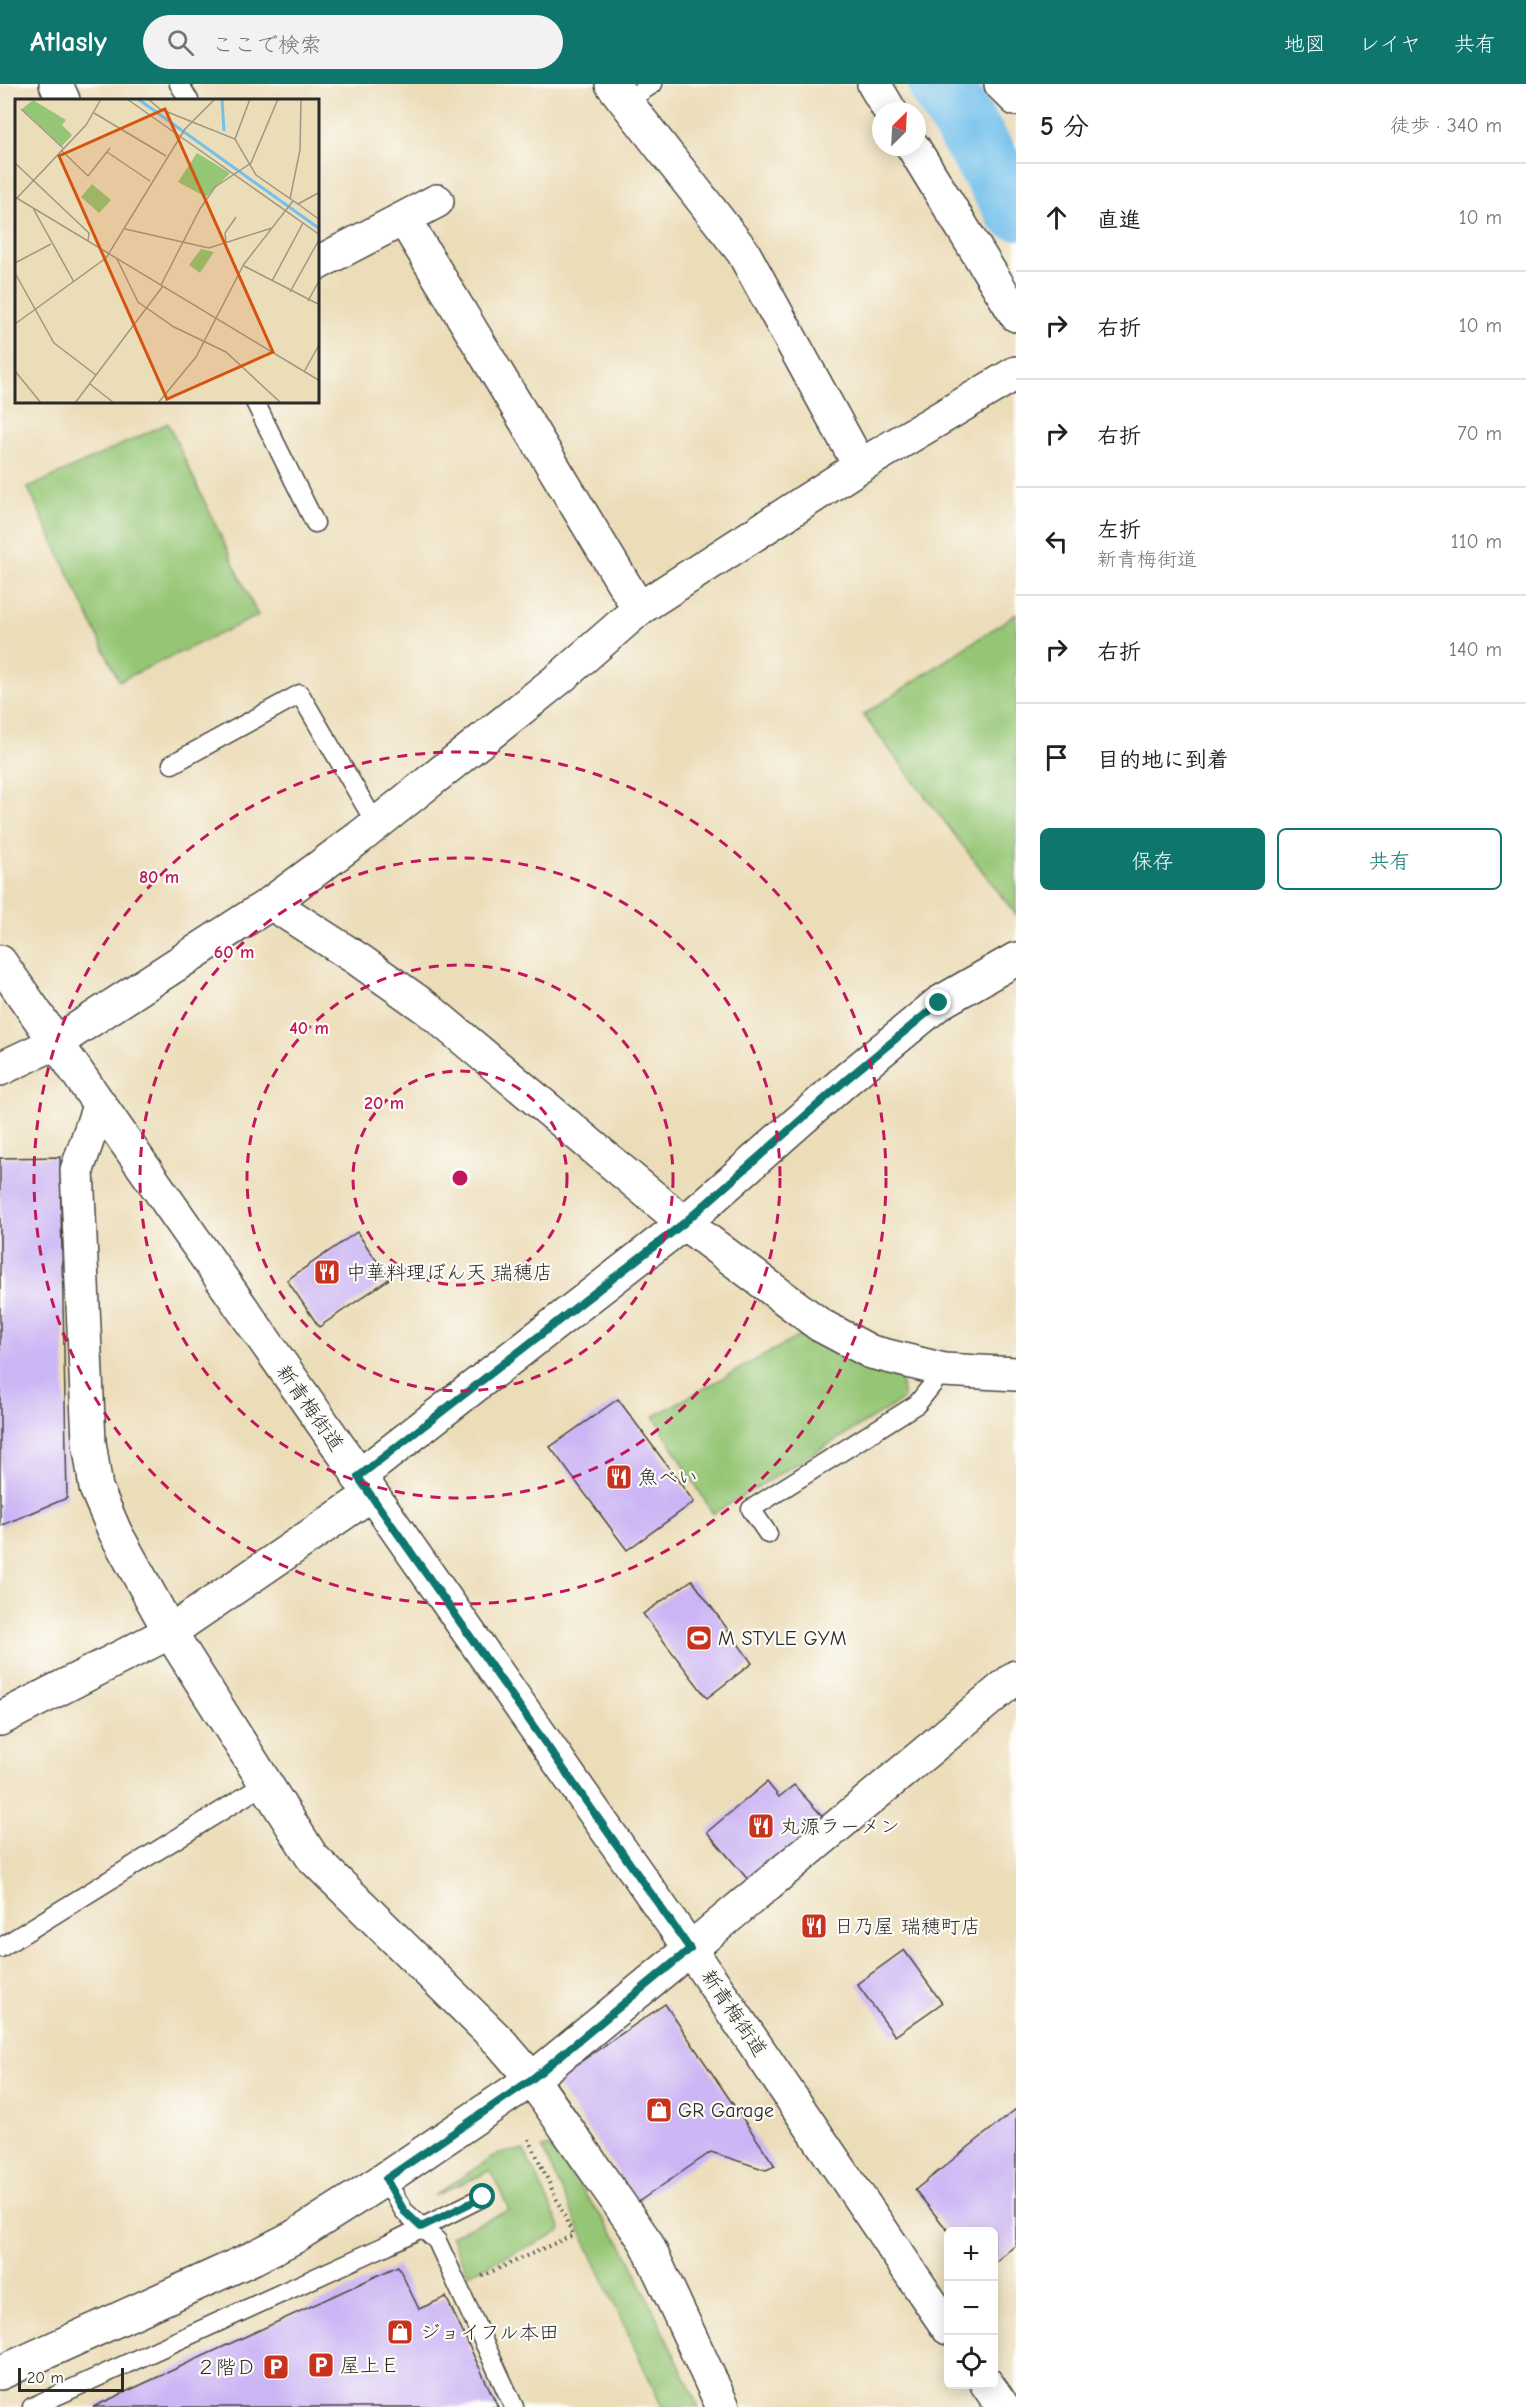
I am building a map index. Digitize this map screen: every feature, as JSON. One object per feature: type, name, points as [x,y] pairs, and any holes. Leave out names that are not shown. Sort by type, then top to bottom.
[{"type":"street","points":[[56,84],[63,99]]},
{"type":"street","points":[[874,84],[885,102]]},
{"type":"street","points":[[1001,84],[1016,99]]},
{"type":"street","points":[[619,93],[743,252],[860,466]]},
{"type":"street","points":[[919,156],[1016,315]]},
{"type":"street","points":[[320,262],[437,201]]},
{"type":"street","points":[[404,219],[639,609]]},
{"type":"street","points":[[0,1069],[57,1042],[271,903],[376,824],[561,677],[639,609],[860,466],[1016,372]]},
{"type":"street","points":[[271,903],[359,960],[428,1009],[684,1223],[820,1325],[871,1352],[944,1370],[1016,1374]]},
{"type":"street","points":[[0,1719],[170,1632],[364,1486],[684,1223],[847,1079],[939,1003],[1016,959]]},
{"type":"street","name":"新青梅街道","points":[[0,962],[364,1486],[690,1949],[944,2322]]},
{"type":"street","points":[[99,1106],[77,1170],[89,1442],[96,1488],[115,1532],[170,1632],[312,1857],[501,2043],[532,2079],[646,2242],[723,2407]]},
{"type":"street","points":[[0,2373],[253,2258],[294,2237],[386,2179],[532,2079],[1016,1677]]},
{"type":"street","points":[[990,2389],[1003,2407]]},
{"type":"lane","points":[[179,84],[188,99]]},
{"type":"lane","points":[[619,93],[653,84]]},
{"type":"lane","points":[[256,404],[315,523]]},
{"type":"lane","points":[[172,764],[300,694],[376,824]]},
{"type":"lane","points":[[768,1534],[751,1509],[917,1404],[944,1370]]},
{"type":"lane","points":[[0,1948],[264,1784]]},
{"type":"lane","points":[[386,2179],[404,2211],[437,2241],[514,2407]]},
{"type":"lane","points":[[32,2407],[376,2250],[483,2197]]},
{"type":"path","points":[[459,2288],[573,2235],[527,2136]]},
{"type":"green space","points":[[168,423],[258,616],[119,681],[28,488]]},
{"type":"green space","points":[[1016,614],[1016,915],[863,715]]},
{"type":"green space","points":[[808,1331],[899,1370],[904,1399],[713,1514],[654,1416]]},
{"type":"green space","points":[[550,2146],[624,2248],[699,2407],[662,2407],[542,2148]]},
{"type":"green space","points":[[524,2150],[562,2231],[468,2274],[451,2236],[509,2210],[491,2171],[433,2196],[499,2153]]},
{"type":"building","points":[[60,1157],[67,1498],[0,1526],[0,1158]]},
{"type":"building","points":[[357,1232],[389,1279],[319,1327],[287,1280]]},
{"type":"building","points":[[618,1399],[694,1502],[627,1550],[550,1447]]},
{"type":"building","points":[[692,1580],[752,1663],[707,1698],[643,1614]]},
{"type":"building","points":[[767,1782],[779,1797],[794,1785],[825,1819],[750,1882],[707,1832]]},
{"type":"building","points":[[904,1950],[942,2003],[895,2036],[857,1984]]},
{"type":"building","points":[[665,2004],[775,2166],[766,2170],[711,2152],[638,2202],[554,2080]]},
{"type":"building","points":[[1016,2109],[1016,2245],[998,2260],[998,2227],[945,2227],[915,2190]]},
{"type":"building","name":"屋上Ｅ","points":[[398,2266],[419,2309],[446,2297],[498,2407],[93,2407]]},
{"type":"waterway","points":[[940,84],[1016,208]]},
{"type":"place","name":"中華料理ぼん天 瑞穂店","points":[[327,1272]]},
{"type":"place","name":"魚べい","points":[[619,1477]]},
{"type":"place","name":"M STYLE GYM","points":[[699,1638]]},
{"type":"place","name":"丸源ラーメン","points":[[761,1826]]},
{"type":"place","name":"日乃屋 瑞穂町店","points":[[814,1926]]},
{"type":"place","name":"GR Garage","points":[[659,2110]]},
{"type":"place","name":"ジョイフル本田","points":[[400,2332]]},
{"type":"place","name":"屋上Ｅ","points":[[321,2365]]},
{"type":"place","name":"２階Ｄ","points":[[276,2367]]},
{"type":"route","points":[[483,2197],[421,2227],[404,2211],[386,2179],[532,2079],[690,1949],[358,1477],[684,1223],[847,1079],[939,1003]]}]
